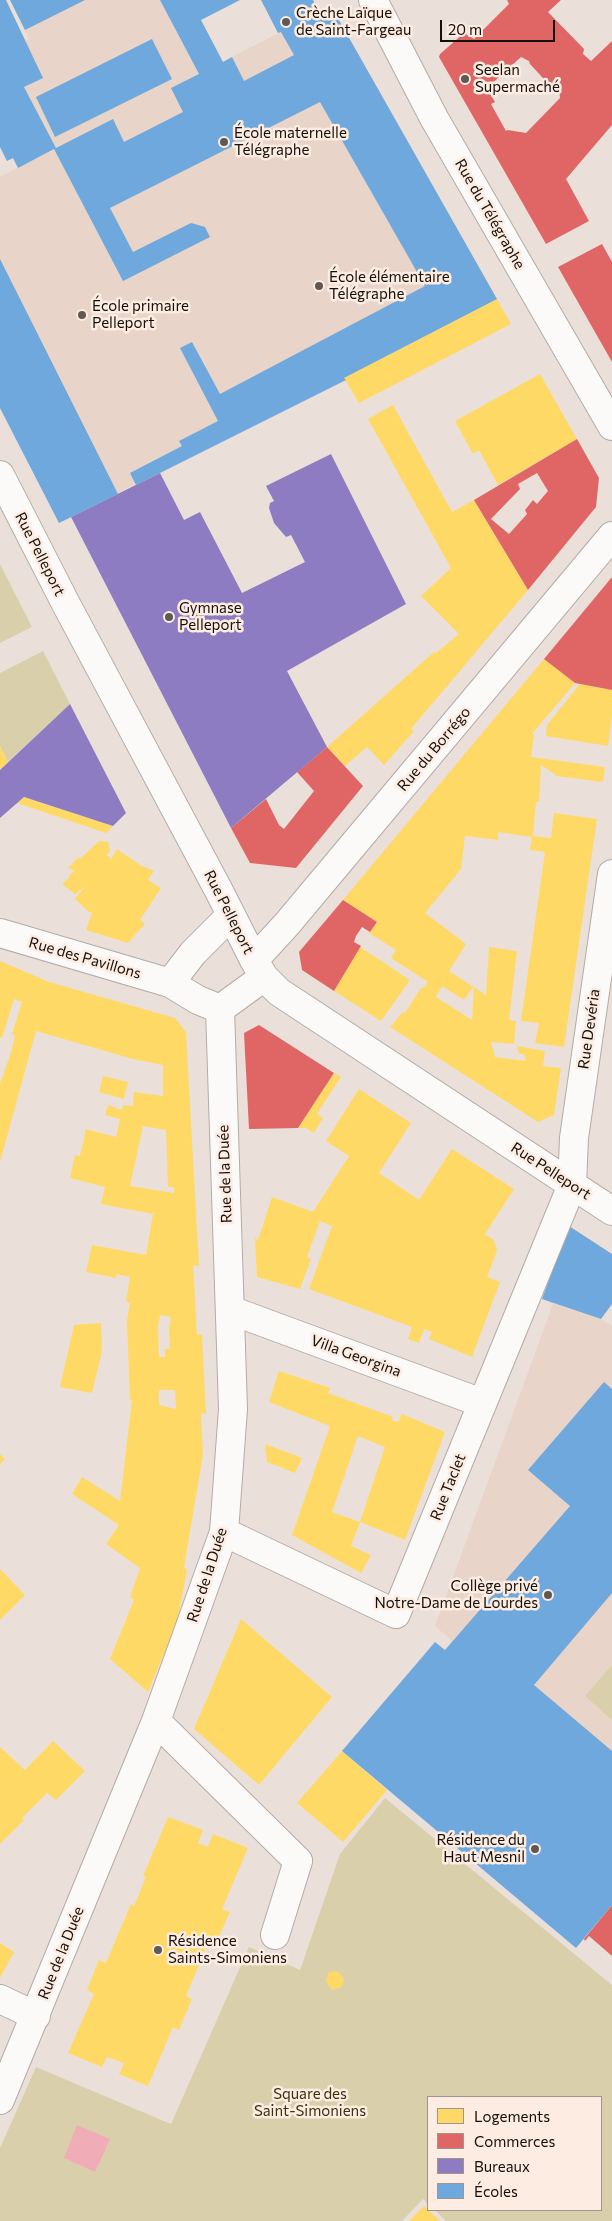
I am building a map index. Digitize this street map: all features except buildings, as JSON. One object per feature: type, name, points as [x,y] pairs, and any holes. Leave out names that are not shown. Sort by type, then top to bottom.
[{"type":"street","name":"Rue du Télégraphe","points":[[373,0],[434,118],[612,426]]},
{"type":"street","name":"Rue Pelleport","points":[[0,475],[259,969],[279,992],[612,1211]]},
{"type":"street","name":"Rue du Borrégo","points":[[259,969],[287,924],[612,536]]},
{"type":"street","name":"Rue Devéria","points":[[572,1185],[574,1138],[612,874]]},
{"type":"street","points":[[170,983],[193,953],[231,915]]},
{"type":"street","name":"Rue des Pavillons","points":[[0,933],[170,983],[198,1000],[220,1010]]},
{"type":"street","points":[[220,1010],[259,969]]},
{"type":"street","name":"Rue de la Duée","points":[[0,2100],[156,1721],[224,1532],[233,1408],[220,1010]]},
{"type":"street","name":"Rue Taclet","points":[[224,1532],[396,1614],[572,1185]]},
{"type":"street","name":"Villa Georgina","points":[[230,1310],[482,1403]]},
{"type":"street","points":[[156,1721],[298,1861],[275,1935]]},
{"type":"street","points":[[0,1999],[36,2016]]},
{"type":"shaded area","points":[[10,0],[160,0],[199,74],[331,6],[497,299],[59,523],[0,408],[0,177],[56,148],[24,87],[0,55],[29,39]]},
{"type":"shaded area","points":[[542,1299],[601,1319],[612,1326],[612,1793],[445,1650],[452,1641],[435,1626],[553,1304]]},
{"type":"shaded area","points":[[77,2125],[110,2139],[95,2172],[64,2158]]},
{"type":"green space","points":[[0,564],[32,627],[0,643]]},
{"type":"green space","points":[[43,651],[70,704],[8,762],[0,746],[0,673]]},
{"type":"green space","points":[[612,1665],[612,1720],[585,1696]]},
{"type":"green space","name":"Square des Saint-Simoniens","points":[[385,1798],[612,1985],[612,2221],[446,2221],[436,2211],[602,2211],[602,2096],[427,2096],[427,2203],[423,2199],[402,2221],[0,2221],[0,2148],[36,2067],[171,2124],[249,1947],[300,1970],[340,1854]]},
{"type":"place","name":"Crèche Laïque de Saint-Fargeau","points":[[286,22]]},
{"type":"place","name":"Seelan Supermaché","points":[[465,79]]},
{"type":"place","name":"École maternelle Télégraphe","points":[[224,142]]},
{"type":"place","name":"École élémentaire Télégraphe","points":[[319,286]]},
{"type":"place","name":"École primaire Pelleport","points":[[82,315]]},
{"type":"place","name":"Gymnase Pelleport","points":[[169,617]]},
{"type":"place","name":"Collège privé Notre-Dame de Lourdes","points":[[548,1595]]},
{"type":"place","name":"Résidence du Haut Mesnil","points":[[535,1849]]},
{"type":"place","name":"Résidence Saints-Simoniens","points":[[158,1950]]}]
